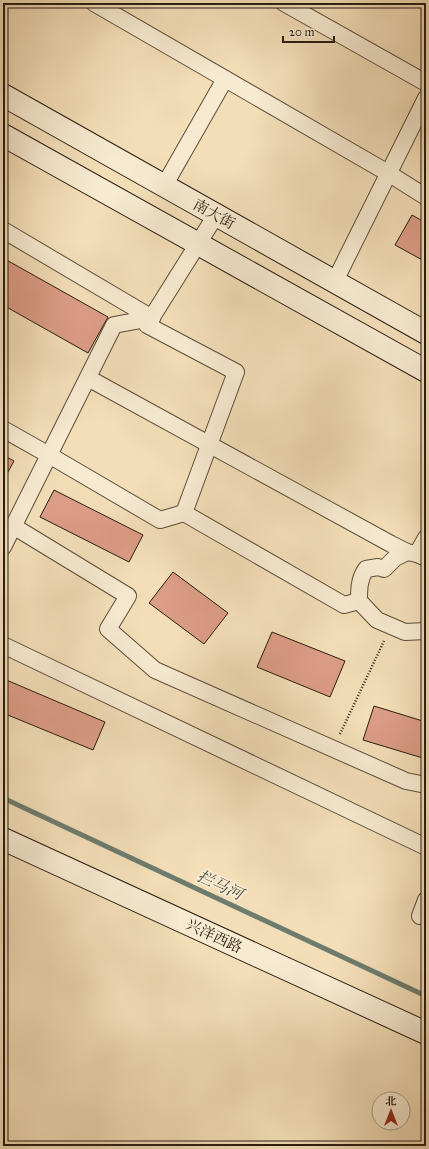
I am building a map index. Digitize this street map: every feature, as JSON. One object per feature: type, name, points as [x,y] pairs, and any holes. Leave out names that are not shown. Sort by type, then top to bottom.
[{"type":"main road","name":"南大街","points":[[3,95],[426,332]]},
{"type":"main road","points":[[3,136],[426,371]]},
{"type":"main road","name":"兴洋西路","points":[[3,839],[426,1034]]},
{"type":"street","points":[[94,3],[388,173],[426,197]]},
{"type":"street","points":[[284,3],[426,83]]},
{"type":"street","points":[[164,186],[225,79]]},
{"type":"street","points":[[335,281],[426,98]]},
{"type":"street","points":[[184,513],[236,372],[147,326],[216,215]]},
{"type":"street","points":[[3,230],[152,318]]},
{"type":"street","points":[[3,547],[114,325],[152,318]]},
{"type":"street","points":[[88,378],[209,445],[417,555]]},
{"type":"street","points":[[3,429],[160,520],[184,513],[344,605],[359,601]]},
{"type":"street","points":[[13,526],[128,596],[108,629],[155,670],[406,781],[426,785]]},
{"type":"street","points":[[417,555],[426,538]]},
{"type":"street","points":[[417,555],[396,558],[384,569],[378,567],[366,569],[361,576],[359,601],[377,620],[405,632],[426,631]]},
{"type":"street","points":[[3,644],[426,847]]},
{"type":"street","points":[[420,916],[426,900]]},
{"type":"path","points":[[333,749],[391,626]]},
{"type":"building","points":[[412,215],[426,223],[426,262],[395,245]]},
{"type":"building","points":[[3,258],[108,317],[88,353],[3,305]]},
{"type":"building","points":[[3,455],[14,461],[3,481]]},
{"type":"building","points":[[54,490],[143,535],[129,562],[40,517]]},
{"type":"building","points":[[173,572],[228,613],[204,644],[149,603]]},
{"type":"building","points":[[272,632],[345,661],[330,697],[257,667]]},
{"type":"building","points":[[4,679],[105,722],[93,750],[3,713]]},
{"type":"building","points":[[374,706],[426,722],[426,759],[363,740]]},
{"type":"waterway","name":"拦马河","points":[[3,798],[426,996]]}]
